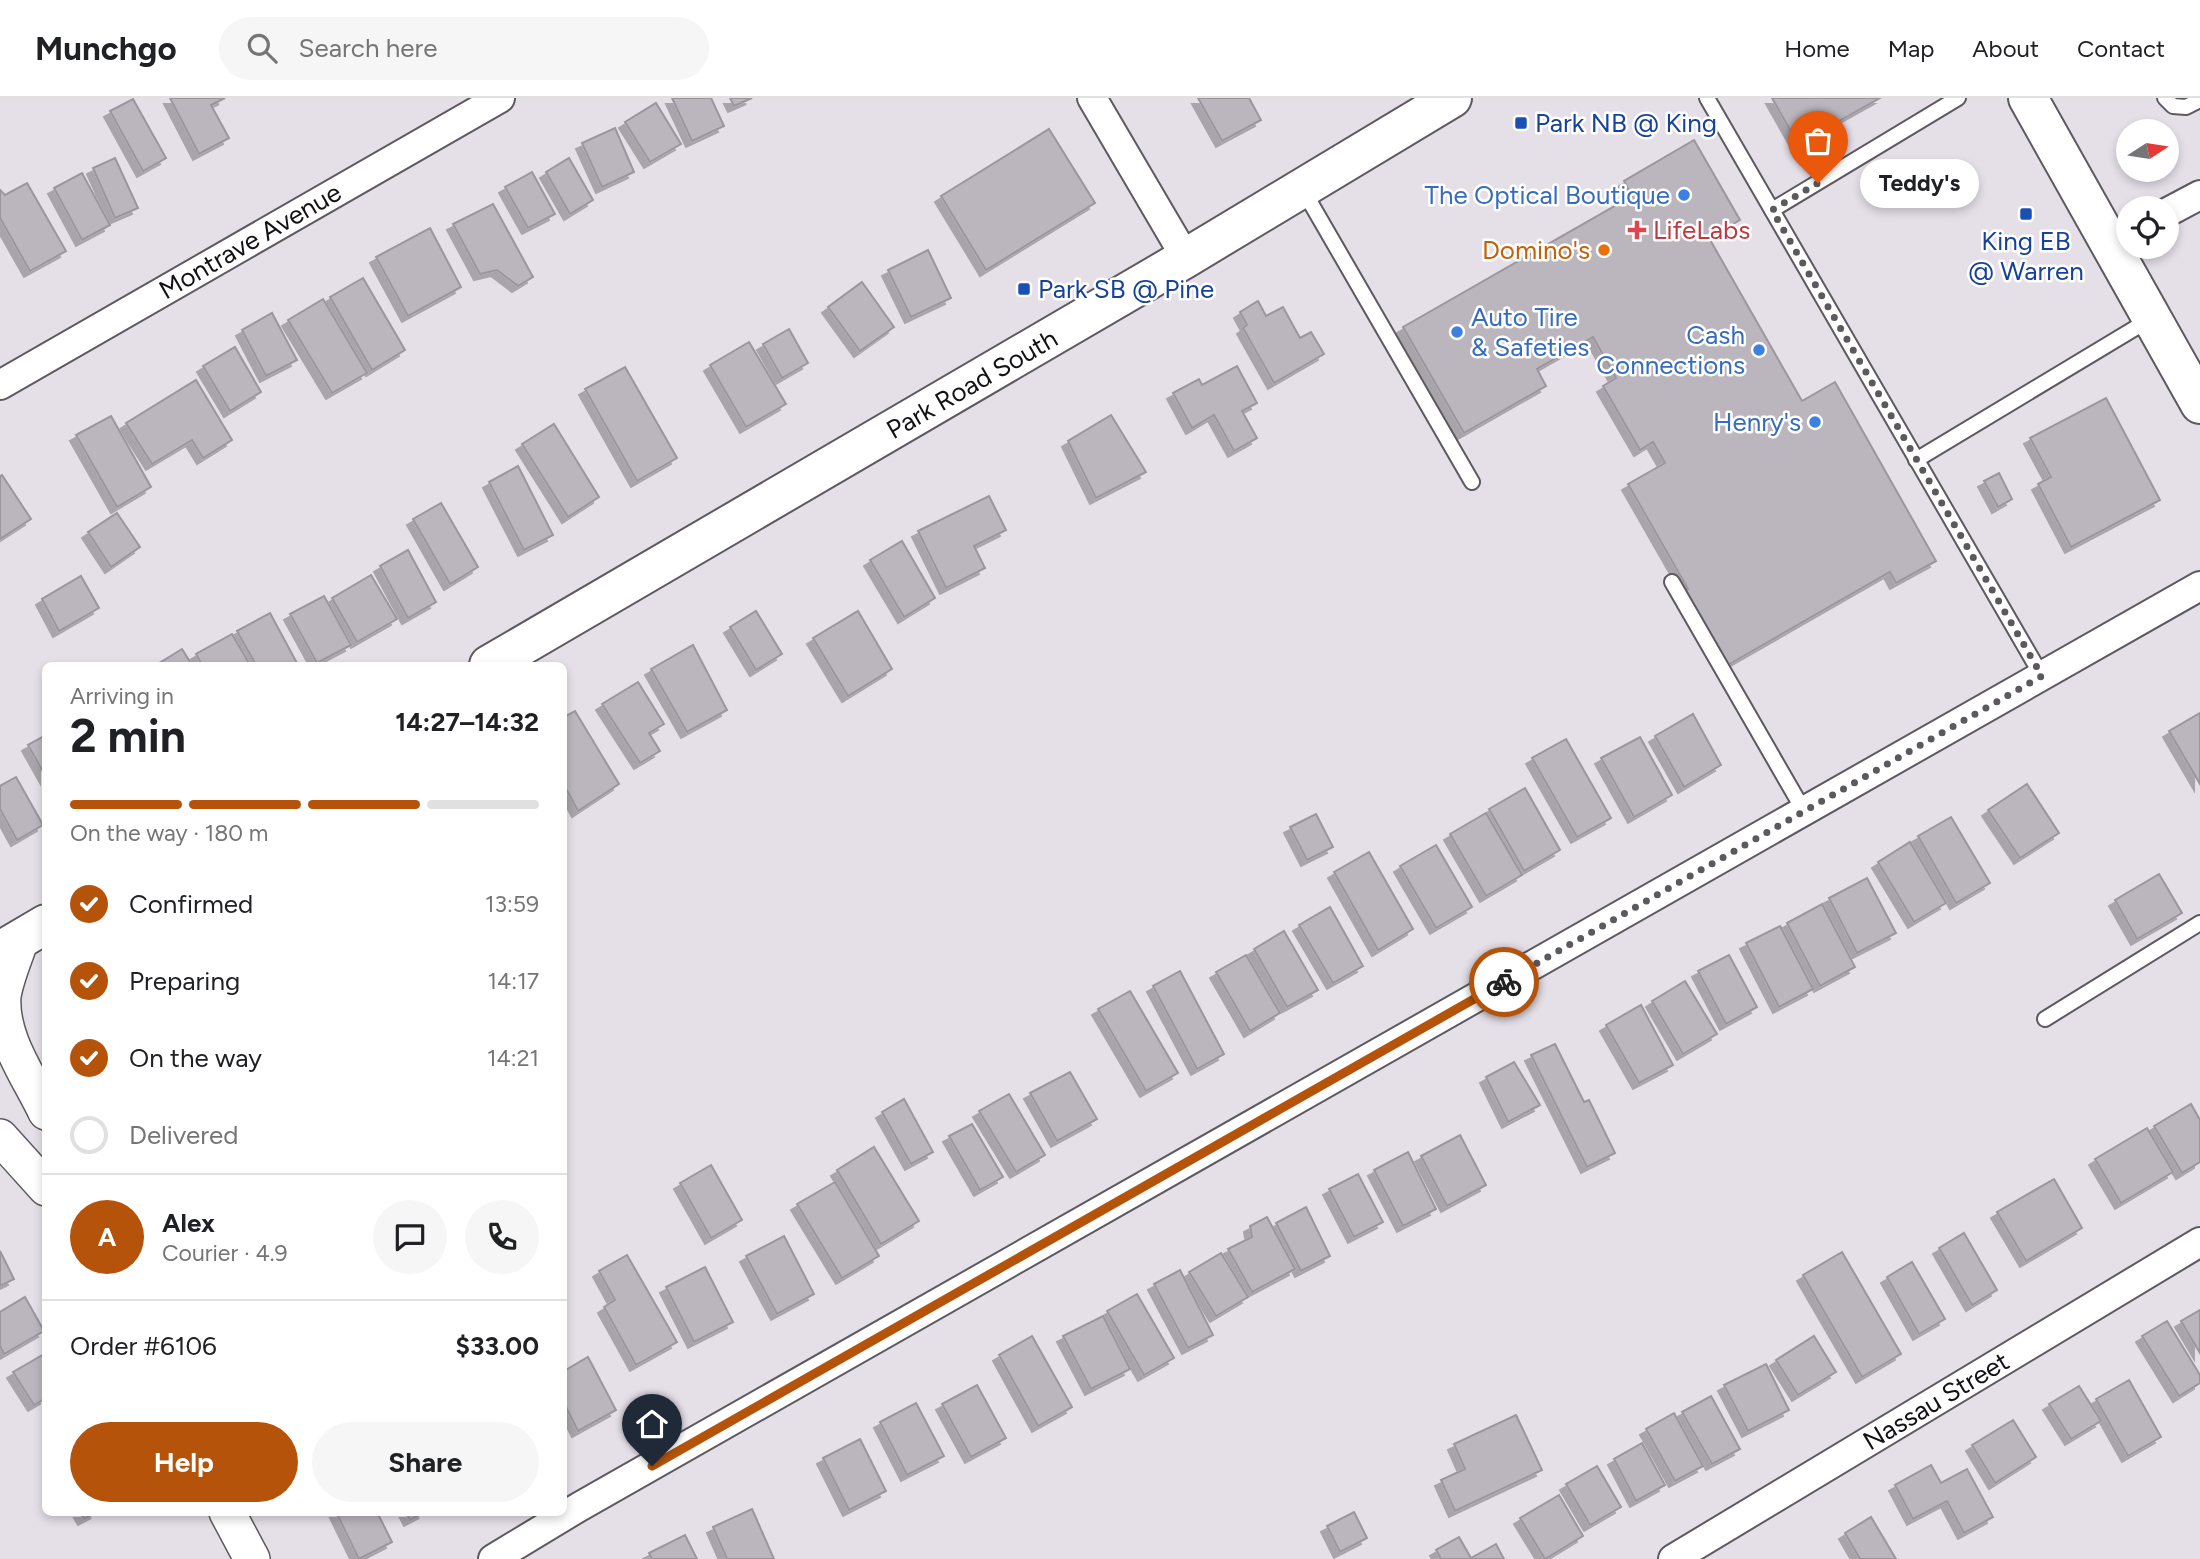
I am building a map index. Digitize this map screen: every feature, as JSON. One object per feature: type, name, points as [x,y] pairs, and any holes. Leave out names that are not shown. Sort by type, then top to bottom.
[{"type":"main road","points":[[2028,98],[2116,235]]},
{"type":"main road","name":"Park Road South","points":[[494,662],[1186,258],[1435,102]]},
{"type":"main road","points":[[2127,259],[2152,318],[2200,404]]},
{"type":"street","name":"Montrave Avenue","points":[[0,384],[500,98]]},
{"type":"street","points":[[1092,98],[1186,258]]},
{"type":"street","points":[[2179,206],[2200,195]]},
{"type":"street","points":[[567,1514],[2200,586]]},
{"type":"street","points":[[22,938],[3,996],[3,1015],[7,1037],[42,1104]]},
{"type":"street","points":[[0,1137],[42,1184]]},
{"type":"street","name":"Nassau Street","points":[[1672,1559],[2200,1242]]},
{"type":"street","points":[[230,1516],[253,1559]]},
{"type":"street","points":[[493,1559],[564,1516]]},
{"type":"lane","points":[[1707,98],[2042,676]]},
{"type":"lane","points":[[1772,210],[1958,98]]},
{"type":"lane","points":[[2165,98],[2173,106],[2186,107],[2200,100]]},
{"type":"lane","points":[[1301,187],[1472,482]]},
{"type":"lane","points":[[1916,460],[2152,318]]},
{"type":"lane","points":[[1672,582],[1804,811]]},
{"type":"lane","points":[[2045,1019],[2200,923]]},
{"type":"building","points":[[170,98],[225,98],[211,105],[229,138],[199,154]]},
{"type":"building","points":[[672,98],[711,98],[724,126],[692,141]]},
{"type":"building","points":[[730,98],[752,98],[734,106]]},
{"type":"building","points":[[1198,98],[1249,98],[1261,120],[1222,141]]},
{"type":"building","points":[[1772,98],[1880,98],[1798,144]]},
{"type":"building","points":[[133,99],[166,158],[143,171],[110,111]]},
{"type":"building","points":[[656,103],[681,144],[650,162],[625,122]]},
{"type":"building","points":[[615,128],[634,172],[602,187],[582,143]]},
{"type":"building","points":[[1049,129],[1095,203],[986,270],[941,196]]},
{"type":"building","points":[[1694,140],[1740,220],[1709,238],[1802,401],[1835,382],[1936,561],[1896,583],[1890,572],[1726,666],[1683,591],[1688,589],[1628,484],[1665,463],[1653,442],[1640,450],[1603,386],[1616,378],[1593,337],[1537,369],[1546,386],[1464,433],[1403,327],[1632,196],[1624,181]]},
{"type":"building","points":[[115,158],[138,208],[115,218],[93,168]]},
{"type":"building","points":[[569,158],[593,200],[570,214],[546,172]]},
{"type":"building","points":[[532,172],[555,214],[528,228],[505,187]]},
{"type":"building","points":[[82,173],[110,225],[82,240],[54,188]]},
{"type":"building","points":[[27,183],[66,251],[30,271],[0,218],[0,190],[5,195]]},
{"type":"building","points":[[493,204],[533,277],[518,286],[497,270],[480,274],[453,224]]},
{"type":"building","points":[[430,228],[461,287],[408,316],[376,257]]},
{"type":"building","points":[[928,250],[951,298],[911,317],[888,270]]},
{"type":"building","points":[[363,278],[405,350],[372,370],[330,297]]},
{"type":"building","points":[[862,282],[894,327],[860,351],[828,307]]},
{"type":"building","points":[[323,299],[367,373],[332,393],[288,320]]},
{"type":"building","points":[[1258,301],[1266,316],[1283,307],[1300,338],[1311,332],[1324,354],[1274,383],[1243,328],[1247,325],[1240,312]]},
{"type":"building","points":[[272,313],[297,360],[266,376],[242,330]]},
{"type":"building","points":[[789,329],[808,363],[782,378],[763,344]]},
{"type":"building","points":[[749,342],[786,404],[746,427],[710,365]]},
{"type":"building","points":[[235,347],[261,392],[230,411],[203,366]]},
{"type":"building","points":[[1237,366],[1257,403],[1242,411],[1257,438],[1234,451],[1214,415],[1192,428],[1173,393],[1199,379],[1202,385]]},
{"type":"building","points":[[625,367],[677,458],[637,481],[585,389]]},
{"type":"building","points":[[196,380],[232,440],[203,458],[192,440],[152,464],[126,423]]},
{"type":"building","points":[[2106,398],[2160,500],[2071,547],[2038,484],[2051,477],[2030,438]]},
{"type":"building","points":[[1111,415],[1146,472],[1096,498],[1068,441]]},
{"type":"building","points":[[111,416],[151,487],[117,507],[76,435]]},
{"type":"building","points":[[554,424],[599,497],[568,517],[522,444]]},
{"type":"building","points":[[518,466],[553,535],[524,550],[489,482]]},
{"type":"building","points":[[1999,473],[2012,499],[1998,507],[1984,481]]},
{"type":"building","points":[[2,475],[31,519],[0,539],[0,476]]},
{"type":"building","points":[[989,496],[1006,530],[974,546],[985,568],[946,588],[918,531]]},
{"type":"building","points":[[441,503],[478,567],[450,584],[413,519]]},
{"type":"building","points":[[117,513],[140,547],[111,567],[88,532]]},
{"type":"building","points":[[902,541],[935,598],[904,617],[870,560]]},
{"type":"building","points":[[408,550],[436,602],[408,618],[380,566]]},
{"type":"building","points":[[371,575],[397,619],[357,642],[332,598]]},
{"type":"building","points":[[81,576],[99,608],[59,631],[42,599]]},
{"type":"building","points":[[324,596],[351,645],[316,662],[290,614]]},
{"type":"building","points":[[756,611],[782,654],[756,670],[730,627]]},
{"type":"building","points":[[858,611],[892,669],[848,696],[813,638]]},
{"type":"building","points":[[270,613],[296,662],[254,662],[237,631]]},
{"type":"building","points":[[232,634],[248,662],[200,662],[196,654]]},
{"type":"building","points":[[693,645],[727,710],[687,732],[651,669]]},
{"type":"building","points":[[182,649],[190,662],[161,662]]},
{"type":"building","points":[[638,682],[664,724],[649,733],[660,751],[640,763],[602,704]]},
{"type":"building","points":[[575,711],[619,784],[578,811],[567,791],[567,715]]},
{"type":"building","points":[[2200,713],[2200,784],[2169,731]]},
{"type":"building","points":[[1693,714],[1721,765],[1684,787],[1655,736]]},
{"type":"building","points":[[42,737],[42,770],[28,745]]},
{"type":"building","points":[[1640,737],[1672,795],[1634,817],[1601,758]]},
{"type":"building","points":[[1566,739],[1611,818],[1577,837],[1532,758]]},
{"type":"building","points":[[16,777],[42,826],[17,840],[0,809],[0,786]]},
{"type":"building","points":[[2027,784],[2059,833],[2020,858],[1988,810]]},
{"type":"building","points":[[1525,788],[1560,850],[1524,871],[1489,809]]},
{"type":"building","points":[[1486,813],[1522,875],[1486,896],[1450,834]]},
{"type":"building","points":[[1316,814],[1333,847],[1307,860],[1290,827]]},
{"type":"building","points":[[1951,817],[1990,883],[1956,903],[1918,836]]},
{"type":"building","points":[[1910,842],[1946,903],[1914,922],[1878,862]]},
{"type":"building","points":[[1436,845],[1472,907],[1436,928],[1400,866]]},
{"type":"building","points":[[1369,852],[1413,929],[1378,950],[1334,872]]},
{"type":"building","points":[[2159,874],[2182,913],[2137,939],[2115,900]]},
{"type":"building","points":[[1867,878],[1896,933],[1857,953],[1829,898]]},
{"type":"building","points":[[1822,904],[1855,967],[1820,986],[1787,923]]},
{"type":"building","points":[[1330,907],[1363,966],[1333,983],[1299,925]]},
{"type":"building","points":[[1780,926],[1813,989],[1779,1007],[1746,943]]},
{"type":"building","points":[[1284,931],[1318,990],[1287,1007],[1254,949]]},
{"type":"building","points":[[1246,955],[1280,1013],[1250,1031],[1216,972]]},
{"type":"building","points":[[1729,955],[1757,1007],[1726,1024],[1698,971]]},
{"type":"building","points":[[1180,971],[1224,1054],[1197,1069],[1153,986]]},
{"type":"building","points":[[1685,981],[1717,1034],[1683,1054],[1652,1001]]},
{"type":"building","points":[[1130,991],[1178,1073],[1146,1091],[1098,1009]]},
{"type":"building","points":[[1641,1005],[1673,1065],[1639,1083],[1606,1025]]},
{"type":"building","points":[[1555,1044],[1584,1102],[1589,1100],[1615,1153],[1587,1167],[1531,1055]]},
{"type":"building","points":[[1514,1062],[1540,1105],[1508,1122],[1486,1077]]},
{"type":"building","points":[[1070,1072],[1097,1119],[1057,1141],[1030,1093]]},
{"type":"building","points":[[1009,1094],[1045,1155],[1016,1172],[979,1111]]},
{"type":"building","points":[[904,1099],[933,1152],[911,1164],[882,1112]]},
{"type":"building","points":[[2191,1104],[2200,1120],[2200,1162],[2182,1173],[2154,1126]]},
{"type":"building","points":[[972,1124],[1003,1177],[980,1190],[949,1136]]},
{"type":"building","points":[[2147,1128],[2173,1172],[2121,1203],[2095,1159]]},
{"type":"building","points":[[1460,1135],[1486,1185],[1447,1206],[1421,1156]]},
{"type":"building","points":[[874,1147],[919,1221],[881,1244],[837,1170]]},
{"type":"building","points":[[1408,1152],[1436,1209],[1403,1226],[1374,1170]]},
{"type":"building","points":[[711,1165],[742,1220],[711,1238],[680,1183]]},
{"type":"building","points":[[1358,1174],[1383,1222],[1354,1237],[1329,1189]]},
{"type":"building","points":[[2054,1179],[2082,1228],[2026,1261],[1997,1212]]},
{"type":"building","points":[[835,1182],[879,1256],[842,1278],[797,1204]]},
{"type":"building","points":[[1306,1207],[1330,1256],[1301,1271],[1276,1223]]},
{"type":"building","points":[[1267,1217],[1295,1269],[1252,1292],[1228,1249],[1252,1237],[1250,1226]]},
{"type":"building","points":[[1964,1233],[1997,1290],[1972,1305],[1939,1248]]},
{"type":"building","points":[[784,1236],[814,1294],[777,1314],[746,1256]]},
{"type":"building","points":[[0,1251],[14,1279],[0,1286]]},
{"type":"building","points":[[1842,1252],[1901,1354],[1862,1377],[1803,1275]]},
{"type":"building","points":[[1221,1253],[1248,1297],[1216,1316],[1189,1272]]},
{"type":"building","points":[[627,1255],[677,1342],[636,1365],[604,1307],[615,1300],[599,1271]]},
{"type":"building","points":[[1912,1262],[1945,1319],[1919,1334],[1887,1277]]},
{"type":"building","points":[[705,1267],[733,1322],[694,1342],[666,1287]]},
{"type":"building","points":[[1180,1270],[1213,1335],[1188,1348],[1154,1284]]},
{"type":"building","points":[[1137,1294],[1174,1358],[1144,1375],[1107,1311]]},
{"type":"building","points":[[25,1297],[42,1332],[4,1354],[0,1346],[0,1312]]},
{"type":"building","points":[[2200,1310],[2200,1353],[2181,1321]]},
{"type":"building","points":[[1103,1316],[1130,1369],[1091,1389],[1063,1336]]},
{"type":"building","points":[[2167,1321],[2200,1375],[2200,1383],[2179,1396],[2142,1336]]},
{"type":"building","points":[[1032,1336],[1072,1407],[1038,1426],[999,1355]]},
{"type":"building","points":[[1814,1336],[1836,1372],[1798,1395],[1776,1360]]},
{"type":"building","points":[[42,1355],[42,1400],[34,1405],[13,1372]]},
{"type":"building","points":[[588,1357],[616,1410],[578,1431],[567,1409],[567,1369]]},
{"type":"building","points":[[1766,1364],[1789,1410],[1748,1431],[1724,1385]]},
{"type":"building","points":[[2129,1380],[2161,1437],[2128,1456],[2096,1399]]},
{"type":"building","points":[[977,1385],[1006,1438],[971,1457],[942,1404]]},
{"type":"building","points":[[2079,1386],[2101,1421],[2071,1439],[2049,1404]]},
{"type":"building","points":[[1711,1396],[1740,1449],[1712,1464],[1682,1412]]},
{"type":"building","points":[[916,1403],[944,1456],[907,1475],[880,1422]]},
{"type":"building","points":[[1674,1413],[1703,1466],[1675,1481],[1646,1429]]},
{"type":"building","points":[[1516,1415],[1542,1470],[1455,1511],[1441,1480],[1465,1469],[1454,1444]]},
{"type":"building","points":[[2013,1420],[2036,1457],[1995,1483],[1972,1445]]},
{"type":"building","points":[[860,1439],[886,1491],[849,1510],[823,1458]]},
{"type":"building","points":[[1642,1443],[1665,1485],[1636,1501],[1614,1459]]},
{"type":"building","points":[[1931,1465],[1941,1483],[1967,1469],[1993,1517],[1964,1533],[1947,1501],[1913,1519],[1895,1485]]},
{"type":"building","points":[[1597,1466],[1621,1507],[1590,1525],[1566,1484]]},
{"type":"building","points":[[1559,1495],[1583,1536],[1545,1559],[1520,1518]]},
{"type":"building","points":[[752,1509],[774,1559],[727,1559],[713,1527]]},
{"type":"building","points":[[1354,1512],[1367,1538],[1340,1552],[1327,1526]]},
{"type":"building","points":[[338,1516],[379,1516],[392,1542],[359,1559]]},
{"type":"building","points":[[1871,1517],[1896,1559],[1860,1559],[1845,1533]]},
{"type":"building","points":[[685,1535],[697,1559],[652,1559],[649,1553]]},
{"type":"building","points":[[1459,1537],[1471,1558],[1496,1544],[1504,1559],[1441,1559],[1436,1550]]},
{"type":"way so far","points":[[1504,982],[2042,676],[1772,210],[1818,183]]},
{"type":"place","name":"Park NB @ King","points":[[1521,123]]},
{"type":"place","name":"Teddy's","points":[[1818,183]]},
{"type":"place","name":"The Optical Boutique","points":[[1684,195]]},
{"type":"place","name":"King EB @ Warren","points":[[2026,214]]},
{"type":"place","name":"LifeLabs","points":[[1637,230]]},
{"type":"place","name":"Domino's","points":[[1604,250]]},
{"type":"place","name":"Park SB @ Pine","points":[[1024,289]]},
{"type":"place","name":"Auto Tire & Safeties","points":[[1457,332]]},
{"type":"place","name":"Cash Connections","points":[[1759,350]]},
{"type":"place","name":"Henry's","points":[[1815,422]]},
{"type":"route","points":[[652,1466],[1504,982]]}]
